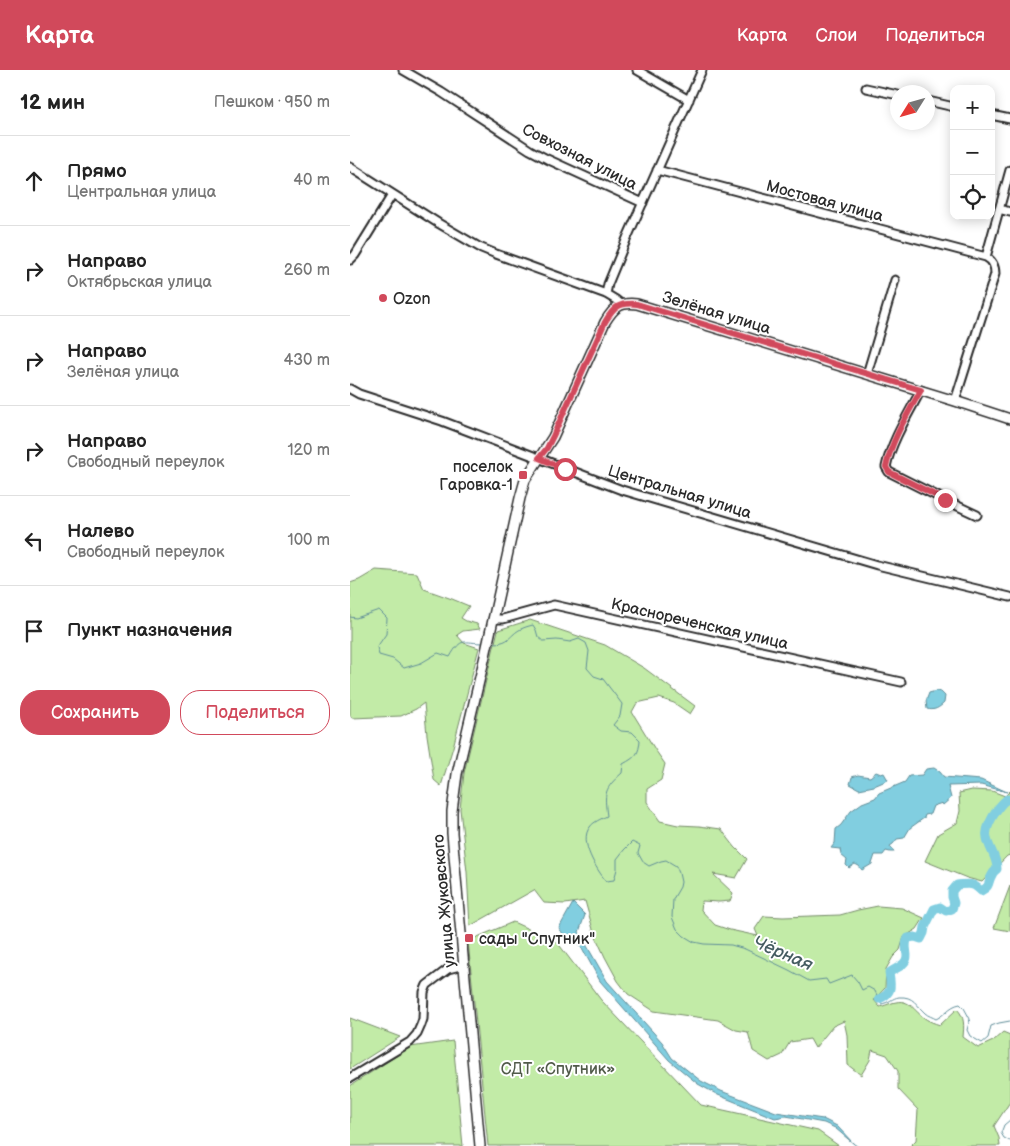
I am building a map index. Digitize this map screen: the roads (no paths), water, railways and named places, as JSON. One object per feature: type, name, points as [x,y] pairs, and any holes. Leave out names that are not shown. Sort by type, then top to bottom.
[{"type":"main road","name":"Зелёная улица","points":[[621,304],[637,304],[956,400],[1010,419]]},
{"type":"main road","name":"улица Жуковского","points":[[480,1146],[452,833],[452,811],[457,774],[525,480],[547,448],[605,322],[610,313],[621,304]]},
{"type":"street","name":"Совхозная улица","points":[[403,70],[530,150],[643,203]]},
{"type":"street","points":[[637,70],[689,100]]},
{"type":"street","points":[[606,294],[619,256],[702,70]]},
{"type":"street","points":[[866,88],[890,93]]},
{"type":"street","points":[[935,103],[950,106]]},
{"type":"street","points":[[995,116],[1010,119]]},
{"type":"street","name":"Зелёная улица","points":[[350,166],[479,247],[606,294],[621,304]]},
{"type":"street","name":"Мостовая улица","points":[[657,170],[986,257]]},
{"type":"street","points":[[956,400],[995,274],[994,264],[986,257],[1010,170]]},
{"type":"street","points":[[350,260],[355,255],[392,194]]},
{"type":"street","points":[[999,209],[1010,212]]},
{"type":"street","points":[[867,374],[895,280]]},
{"type":"street","name":"Центральная улица","points":[[350,390],[442,421],[622,490],[877,565],[1010,596]]},
{"type":"street","points":[[921,390],[903,423],[886,467],[889,472],[977,515]]},
{"type":"street","name":"Краснореченская улица","points":[[493,619],[503,619],[554,605],[901,682]]},
{"type":"street","points":[[350,1078],[410,1042],[421,1026],[424,992],[427,986],[448,969],[464,965]]},
{"type":"water","points":[[941,692],[945,696],[944,703],[936,709],[927,709],[926,701],[929,693]]},
{"type":"water","points":[[934,768],[944,777],[981,780],[1007,792],[981,785],[948,786],[951,798],[943,805],[942,803],[933,806],[930,814],[925,815],[924,818],[910,828],[904,838],[897,839],[890,846],[894,852],[886,851],[883,855],[875,855],[872,864],[862,870],[855,864],[849,868],[846,865],[847,860],[841,855],[840,849],[831,848],[835,843],[836,829],[851,811],[862,803],[875,798],[879,793],[905,782],[909,776],[922,775],[926,769]]},
{"type":"water","points":[[876,772],[884,773],[888,780],[874,786],[859,789],[850,784],[852,777],[858,775],[870,777]]},
{"type":"water","points":[[573,903],[585,915],[579,932],[607,981],[662,1042],[672,1058],[701,1081],[721,1091],[776,1112],[823,1119],[837,1126],[854,1144],[835,1128],[824,1123],[786,1116],[775,1118],[718,1095],[698,1084],[669,1060],[600,981],[582,948],[573,940],[569,943],[559,928]]},
{"type":"waterway","name":"Чёрная","points":[[350,617],[356,618],[379,610],[387,618],[386,634],[377,647],[379,655],[393,659],[404,668],[421,663],[438,653],[450,657],[460,643],[484,643]]},
{"type":"waterway","name":"Чёрная","points":[[493,643],[503,642],[517,631],[533,625],[538,637],[543,641],[557,640],[570,642],[579,639],[586,643],[589,651],[587,668],[594,676],[603,679],[622,704],[620,716],[613,725],[621,731],[632,732],[640,740],[636,755],[623,764],[622,773],[612,783],[607,792],[607,816],[593,824],[587,833],[586,840],[590,855],[606,881],[614,880],[617,859],[632,842],[640,846],[638,853],[643,862],[649,866],[666,860],[676,866],[681,882],[673,899],[672,917],[677,929],[694,942],[731,945],[745,949],[809,981],[826,979],[829,984],[852,975],[862,990],[868,987],[875,991],[881,1004],[899,997],[908,998],[926,1014],[936,1019],[960,1004],[970,1019],[967,1030],[970,1036],[982,1043],[988,1038],[991,1026],[1010,1021]]},
{"type":"waterway","points":[[879,999],[889,992],[889,973],[906,961],[906,942],[908,938],[915,937],[921,939],[934,909],[940,907],[946,911],[952,909],[954,903],[952,891],[957,885],[973,885],[981,891],[988,885],[992,874],[997,869],[996,861],[987,838],[988,828],[992,817],[1000,806],[1007,799],[1010,800]]},
{"type":"waterway","name":"Чёрная","points":[[1010,1120],[1004,1125],[1001,1133],[1004,1138],[1010,1141]]},
{"type":"place","name":"Ozon","points":[[383,298]]},
{"type":"place","name":"поселок Гаровка-1","points":[[523,475]]},
{"type":"place","name":"сады \"Спутник\"","points":[[469,938]]},
{"type":"park label","name":"СДТ «Спутник»","points":[[558,1068]]}]
